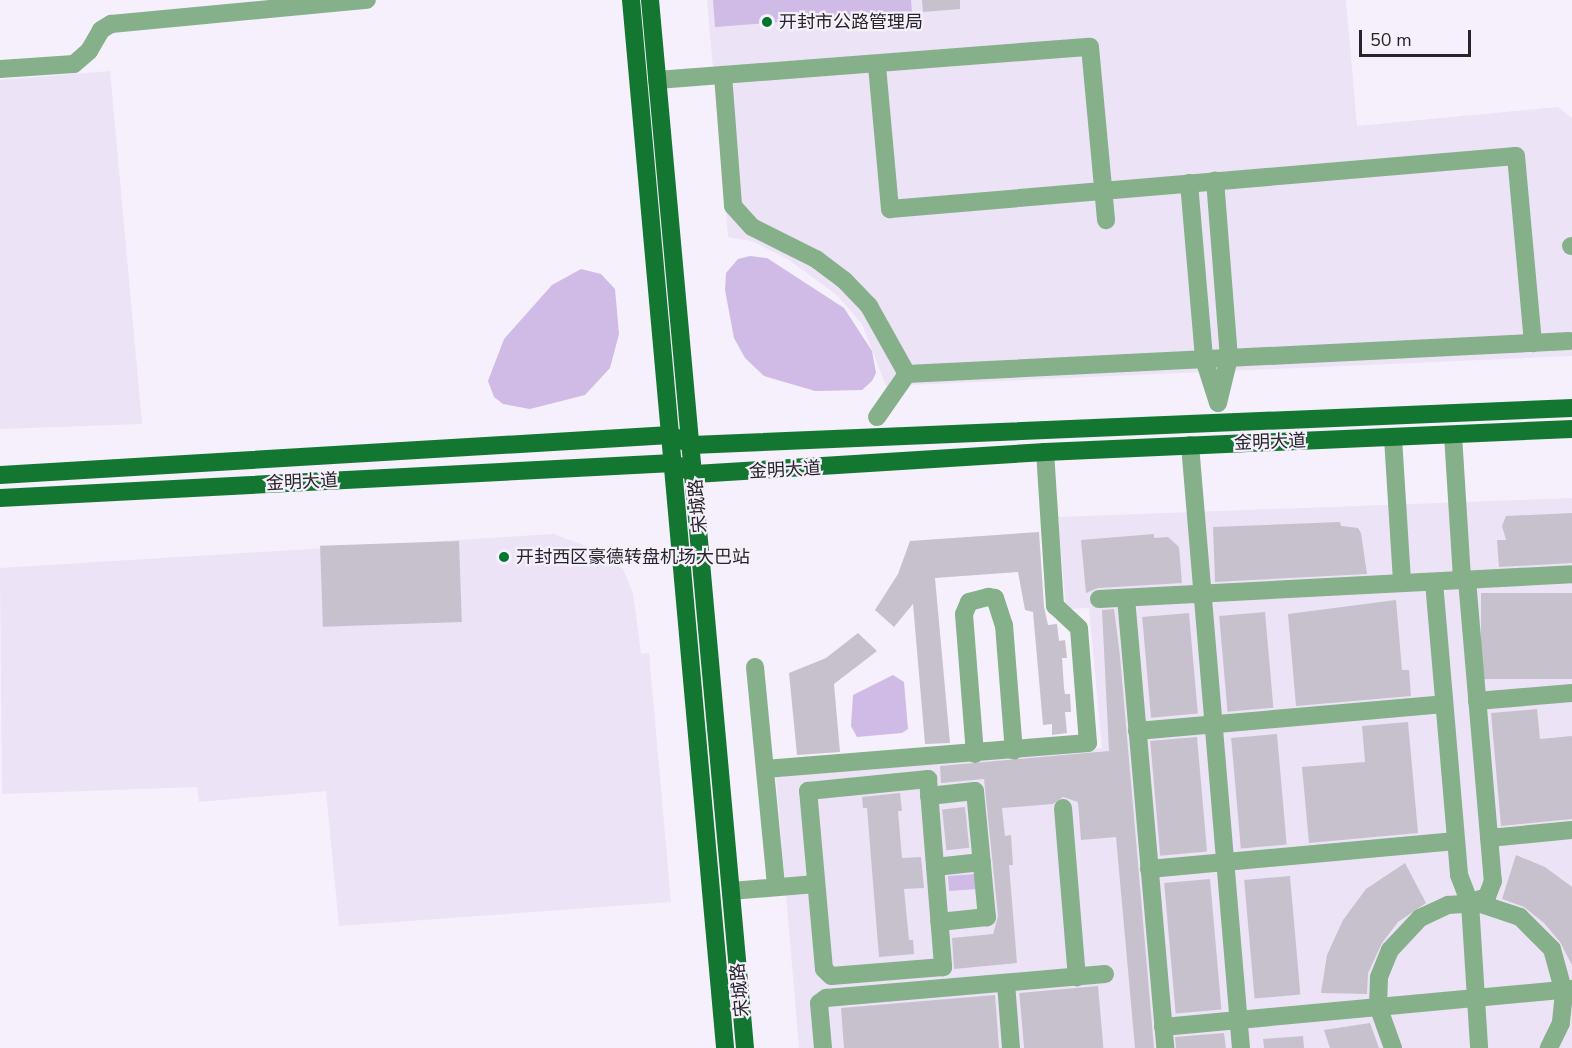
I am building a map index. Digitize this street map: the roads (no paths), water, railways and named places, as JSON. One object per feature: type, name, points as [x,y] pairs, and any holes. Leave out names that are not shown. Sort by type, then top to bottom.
[{"type":"main road","name":"宋城路","points":[[631,0],[725,1048]]},
{"type":"main road","name":"宋城路","points":[[650,0],[746,1048]]},
{"type":"main road","name":"金明大道","points":[[0,475],[670,435],[692,444],[1572,408]]},
{"type":"main road","name":"金明大道","points":[[0,498],[673,463],[695,474],[1045,452],[1572,429]]},
{"type":"lane","points":[[0,69],[74,64],[89,51],[101,30],[111,24],[367,0]]},
{"type":"lane","points":[[657,80],[877,66],[1090,46],[1106,220]]},
{"type":"lane","points":[[877,66],[890,209],[1516,156],[1533,343]]},
{"type":"lane","points":[[723,75],[733,206],[752,227],[816,259],[845,281],[868,306],[907,374]]},
{"type":"lane","points":[[1215,181],[1229,358],[1218,403],[1218,424]]},
{"type":"lane","points":[[1189,183],[1204,359],[1218,403]]},
{"type":"lane","points":[[907,374],[1569,341]]},
{"type":"lane","points":[[877,417],[907,374]]},
{"type":"lane","points":[[1393,1048],[1378,1007],[1379,977],[1398,938],[1433,910],[1470,903],[1487,897],[1493,881],[1464,580],[1453,435]]},
{"type":"lane","points":[[1393,438],[1402,583]]},
{"type":"lane","points":[[1190,445],[1241,1048]]},
{"type":"lane","points":[[765,769],[1014,751],[1088,743],[1079,628],[1055,606],[1045,452]]},
{"type":"lane","points":[[1099,599],[1572,574]]},
{"type":"lane","points":[[1434,582],[1459,875],[1470,903],[1479,1048]]},
{"type":"lane","points":[[975,754],[964,614],[969,602],[988,597],[995,598],[1003,617],[1014,751]]},
{"type":"lane","points":[[1126,598],[1165,1048]]},
{"type":"lane","points":[[755,667],[776,887]]},
{"type":"lane","points":[[1477,701],[1572,693]]},
{"type":"lane","points":[[1137,731],[1444,704]]},
{"type":"lane","points":[[928,779],[929,796],[943,967],[831,976],[824,969],[808,791],[928,779]]},
{"type":"lane","points":[[929,796],[975,791],[987,917],[939,922]]},
{"type":"lane","points":[[1063,808],[1077,977]]},
{"type":"lane","points":[[1489,838],[1572,830]]},
{"type":"lane","points":[[1149,869],[1456,841]]},
{"type":"lane","points":[[935,867],[982,862]]},
{"type":"lane","points":[[731,891],[816,884]]},
{"type":"lane","points":[[1470,903],[1507,910],[1533,926],[1552,949],[1568,989],[1561,1023],[1549,1048]]},
{"type":"lane","points":[[823,1048],[819,1003],[826,999],[1105,975]]},
{"type":"lane","points":[[1006,983],[1011,1048]]},
{"type":"lane","points":[[1163,1027],[1568,989]]},
{"type":"place","name":"开封市公路管理局","points":[[767,22]]},
{"type":"place","name":"开封西区豪德转盘机场大巴站","points":[[504,557]]}]
